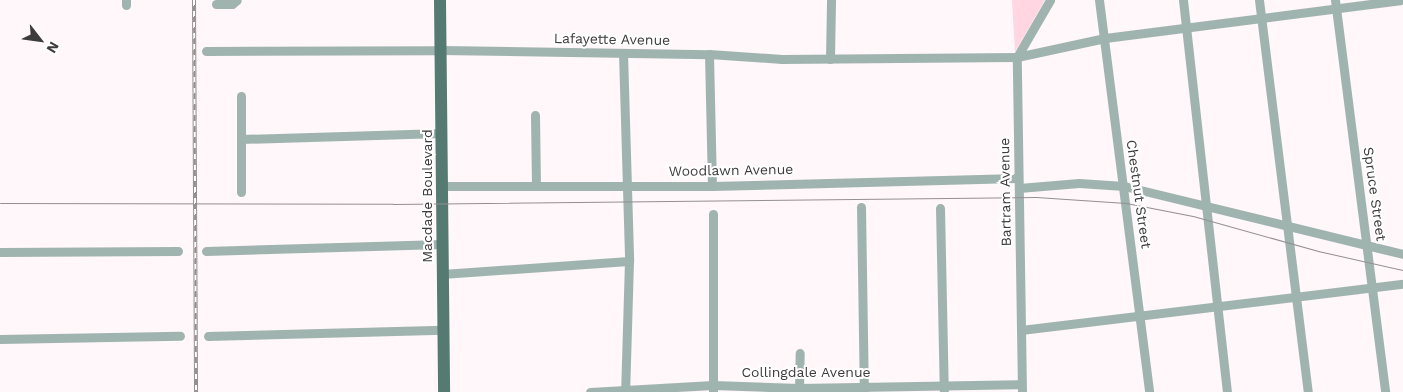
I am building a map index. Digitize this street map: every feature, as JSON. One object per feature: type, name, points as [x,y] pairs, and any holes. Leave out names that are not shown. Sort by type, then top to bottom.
[{"type":"main road","name":"Macdade Boulevard","points":[[440,0],[444,186],[442,244],[444,392]]},
{"type":"street","points":[[216,4],[232,4],[237,0]]},
{"type":"street","points":[[830,59],[831,0]]},
{"type":"street","points":[[1017,57],[1050,0]]},
{"type":"street","name":"Chestnut Street","points":[[1099,0],[1149,392]]},
{"type":"street","points":[[1183,0],[1227,392]]},
{"type":"street","points":[[1259,0],[1308,392]]},
{"type":"street","name":"Lafayette Avenue","points":[[206,51],[441,50],[709,54],[830,59],[1017,57],[1105,38],[1261,20],[1336,4],[1400,0]]},
{"type":"street","name":"Spruce Street","points":[[1336,4],[1374,287],[1385,392]]},
{"type":"street","points":[[623,53],[629,261],[625,391]]},
{"type":"street","points":[[709,54],[712,186]]},
{"type":"street","name":"Bartram Avenue","points":[[1017,57],[1022,388]]},
{"type":"street","points":[[241,96],[241,192]]},
{"type":"street","points":[[535,115],[536,186]]},
{"type":"street","points":[[242,139],[442,134]]},
{"type":"street","name":"Woodlawn Avenue","points":[[444,186],[1080,183],[1124,186],[1206,205],[1287,228],[1403,254]]},
{"type":"street","points":[[861,207],[864,389]]},
{"type":"street","points":[[940,208],[944,388]]},
{"type":"street","points":[[713,214],[713,389]]},
{"type":"street","points":[[206,251],[442,244]]},
{"type":"street","points":[[0,252],[178,251]]},
{"type":"street","points":[[442,274],[629,261]]},
{"type":"street","points":[[1021,330],[1141,318],[1217,306],[1403,284]]},
{"type":"street","points":[[208,336],[443,330]]},
{"type":"street","points":[[0,339],[180,336]]},
{"type":"street","points":[[799,390],[800,353]]},
{"type":"street","name":"Collingdale Avenue","points":[[590,392],[713,389],[1022,388]]},
{"type":"shaded area","points":[[1012,0],[1045,0],[1015,52]]},
{"type":"tram line","points":[[0,203],[393,204],[1036,197],[1126,203],[1193,216],[1318,251],[1403,270]]},
{"type":"railway","points":[[194,0],[196,392]]}]
